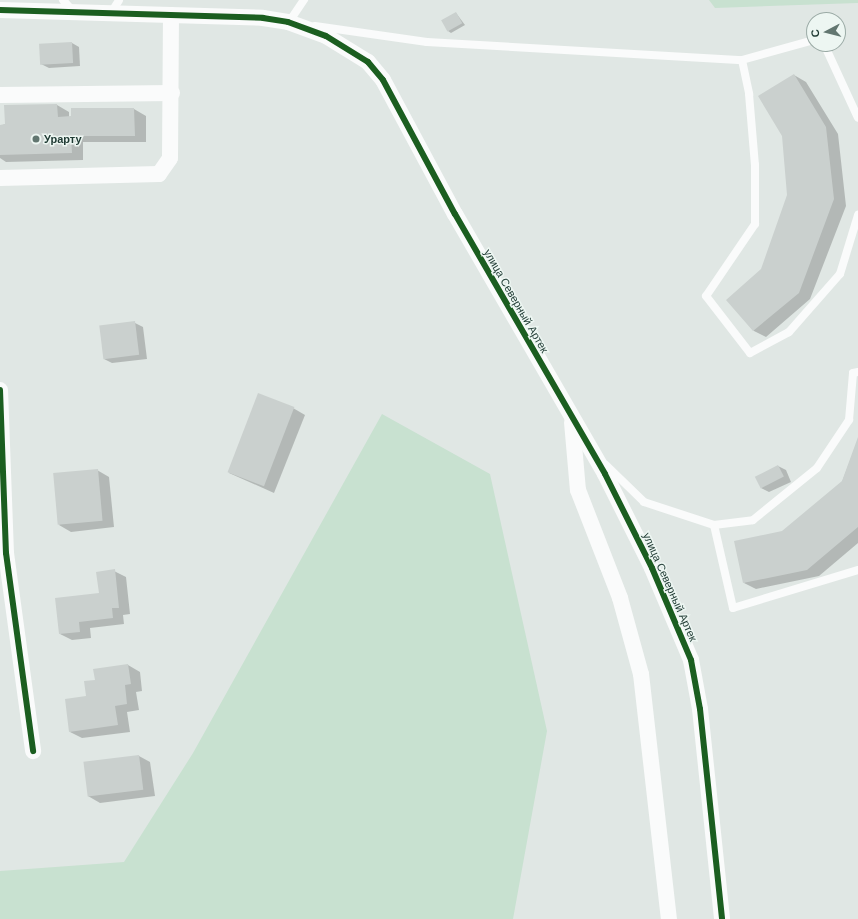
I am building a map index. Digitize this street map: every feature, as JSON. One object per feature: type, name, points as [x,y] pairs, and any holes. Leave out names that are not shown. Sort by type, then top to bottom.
[{"type":"street","name":"улица Северный Артек","points":[[0,10],[74,12],[115,7],[171,15],[263,18],[288,22],[326,36],[368,62],[383,80],[455,214],[592,452],[652,568],[691,660],[700,709],[722,919]]},
{"type":"street","points":[[0,178],[159,174],[170,158],[172,93],[171,15]]},
{"type":"street","points":[[0,95],[172,93]]},
{"type":"street","points":[[0,390],[6,553],[33,751]]},
{"type":"street","name":"улица Северный Артек","points":[[571,416],[578,490],[620,598],[641,674],[669,919]]},
{"type":"lane","points":[[63,0],[74,12]]},
{"type":"lane","points":[[304,0],[288,22],[427,42],[742,60],[806,42]]},
{"type":"lane","points":[[828,52],[858,118]]},
{"type":"lane","points":[[742,60],[749,94],[754,158],[755,224],[706,296],[750,353],[789,332],[840,274],[858,215]]},
{"type":"lane","points":[[592,452],[644,502],[714,525],[753,520],[817,468],[849,420],[853,373],[858,372]]},
{"type":"lane","points":[[714,525],[733,608],[858,570]]},
{"type":"green space","points":[[709,0],[858,0],[858,3],[715,8]]},
{"type":"green space","points":[[382,414],[490,474],[547,731],[513,919],[0,919],[0,871],[124,862],[193,753]]},
{"type":"building","points":[[456,12],[462,23],[447,32],[441,20]]},
{"type":"building","points":[[72,42],[73,63],[40,65],[39,44]]},
{"type":"building","points":[[794,74],[826,127],[834,199],[799,293],[753,331],[726,300],[761,269],[787,195],[782,136],[758,96]]},
{"type":"building","name":"Урарту","points":[[57,104],[58,117],[71,116],[71,108],[134,108],[135,136],[71,136],[72,153],[0,155],[0,125],[5,124],[4,105]]},
{"type":"building","points":[[135,321],[139,355],[103,359],[99,325]]},
{"type":"building","points":[[258,393],[294,407],[264,486],[228,472]]},
{"type":"building","points":[[858,437],[858,527],[807,570],[743,583],[734,541],[782,531],[842,481]]},
{"type":"building","points":[[778,465],[784,477],[761,488],[755,477]]},
{"type":"building","points":[[98,469],[103,521],[58,525],[53,473]]},
{"type":"building","points":[[115,569],[119,608],[112,608],[113,618],[79,622],[80,632],[59,634],[55,598],[99,593],[96,572]]},
{"type":"building","points":[[128,664],[131,684],[125,685],[127,704],[115,706],[118,725],[69,732],[65,699],[86,696],[84,681],[95,680],[93,669]]},
{"type":"building","points":[[139,755],[143,790],[88,797],[83,762]]},
{"type":"cycle path","points":[[0,10],[263,18],[288,22],[326,36],[368,62],[383,80],[455,214],[605,474],[652,568],[691,660],[700,709],[722,919]]},
{"type":"cycle path","points":[[0,390],[6,553],[33,751]]},
{"type":"place","name":"Урарту","points":[[36,139]]}]
